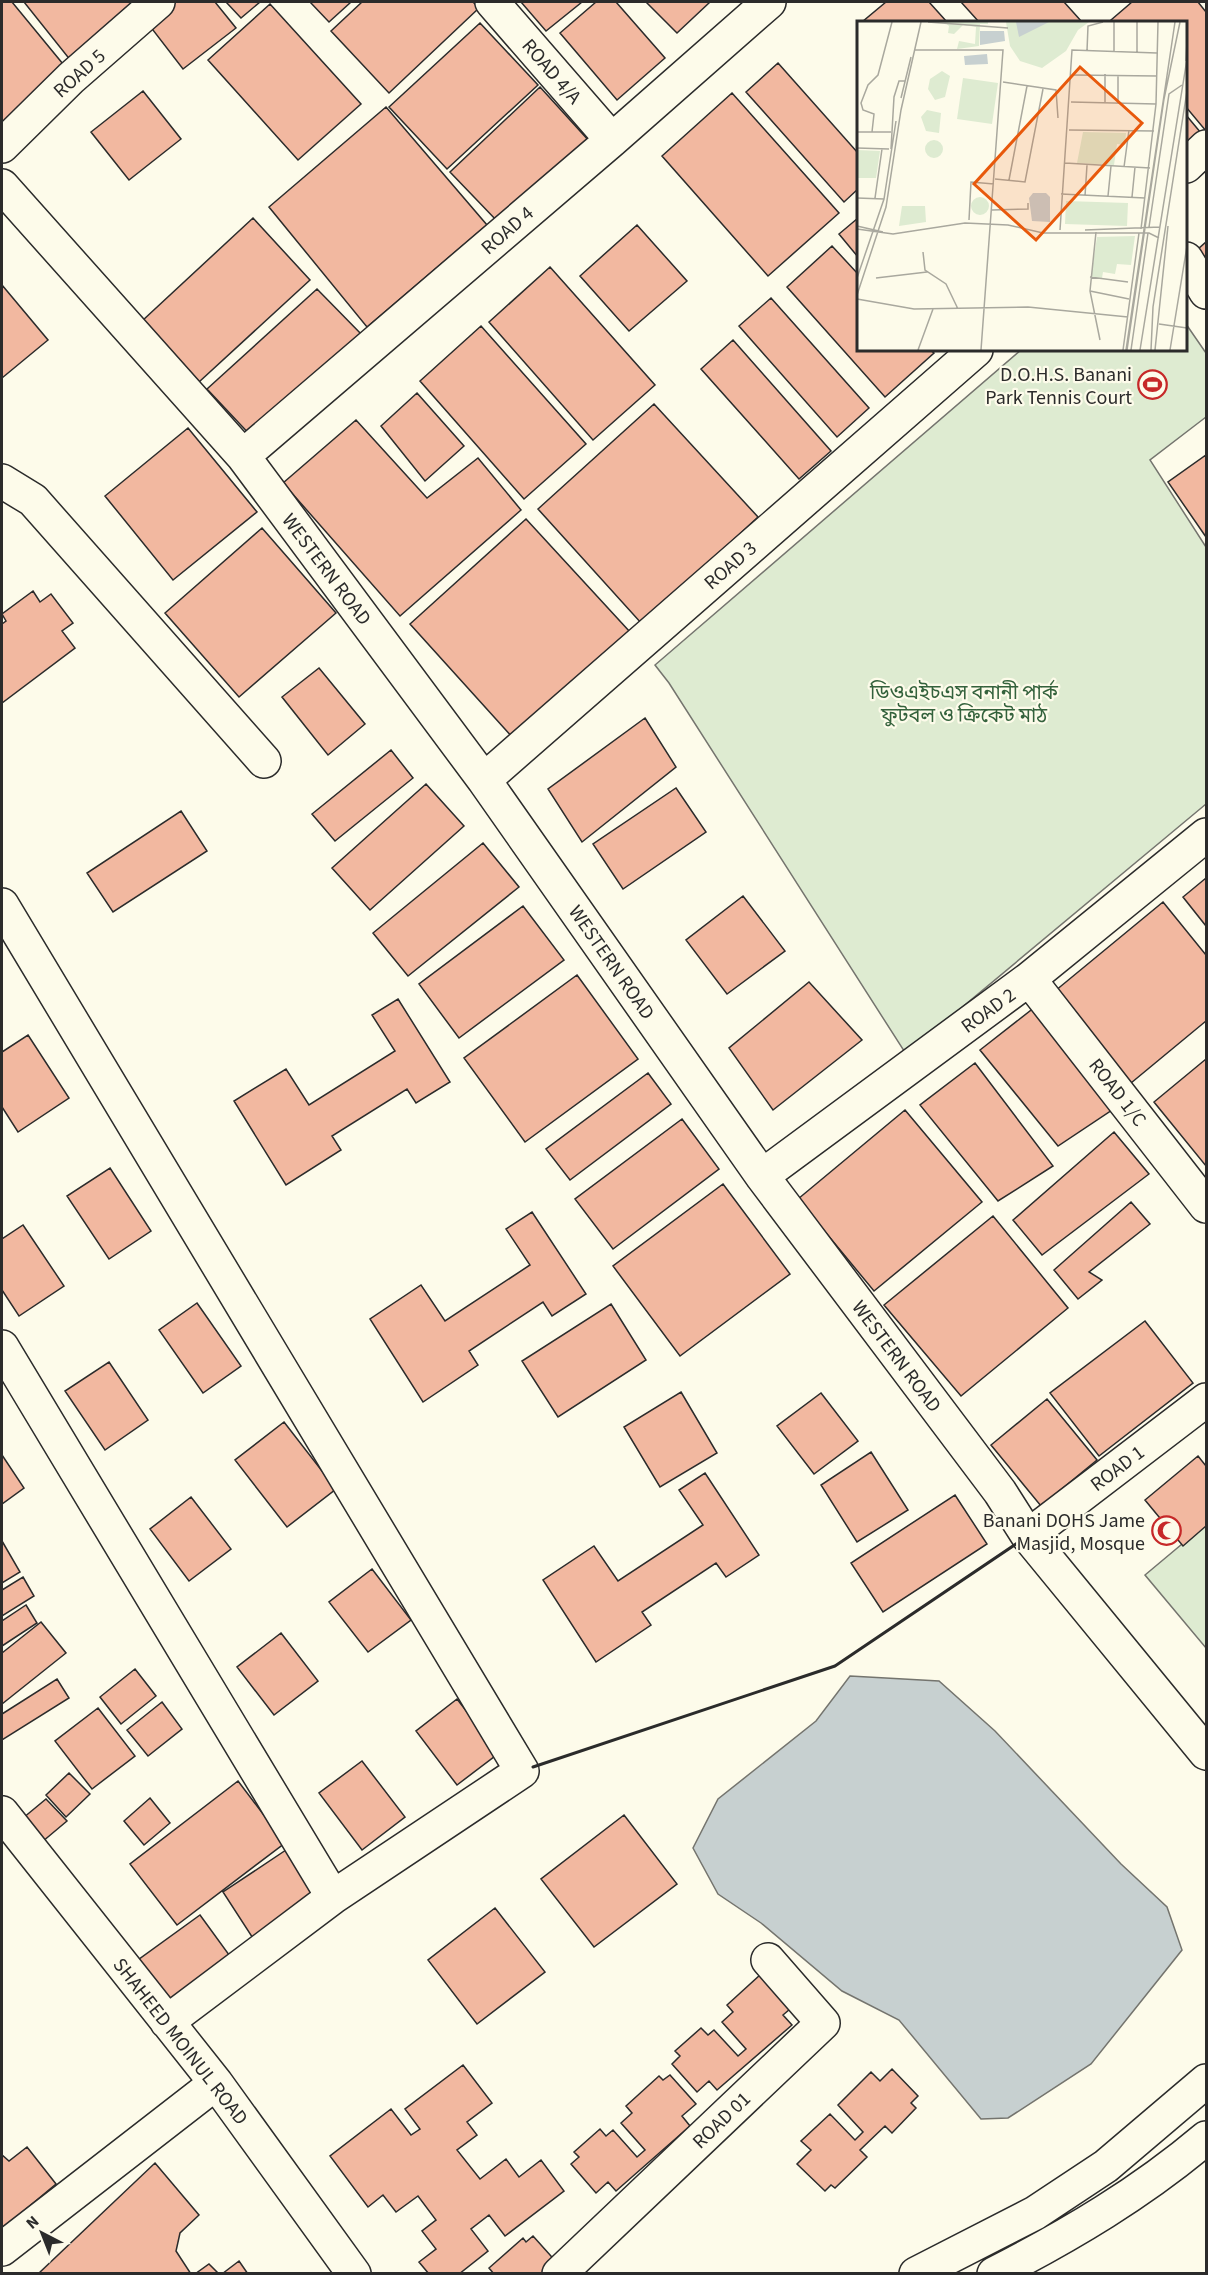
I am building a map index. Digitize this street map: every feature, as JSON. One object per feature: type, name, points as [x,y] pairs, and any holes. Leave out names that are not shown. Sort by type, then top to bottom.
[{"type":"street","name":"ROAD 5","points":[[2,146],[71,78],[158,2]]},
{"type":"street","name":"ROAD 4/A","points":[[492,2],[612,140]]},
{"type":"street","name":"ROAD 4","points":[[243,456],[612,140],[754,6]]},
{"type":"street","points":[[1187,164],[1206,147]]},
{"type":"street","name":"WESTERN ROAD","points":[[2,186],[243,456],[484,780],[762,1176],[1000,1492],[1028,1536],[1206,1753]]},
{"type":"street","points":[[1187,263],[1206,292]]},
{"type":"street","name":"ROAD 3","points":[[484,780],[975,351]]},
{"type":"street","points":[[2,481],[33,500],[264,761]]},
{"type":"street","name":"ROAD 2","points":[[762,1176],[1029,979],[1206,835]]},
{"type":"street","points":[[2,905],[522,1771],[333,1897],[167,2022]]},
{"type":"street","name":"ROAD 1/C","points":[[1029,979],[1206,1206]]},
{"type":"street","points":[[2,1347],[333,1897]]},
{"type":"street","name":"ROAD 1","points":[[1028,1536],[1206,1400]]},
{"type":"street","name":"SHAHEED MOINUL ROAD","points":[[2,1813],[216,2083],[354,2274]]},
{"type":"street","name":"ROAD 01","points":[[559,2274],[823,2023],[768,1960]]},
{"type":"street","points":[[916,2274],[1053,2202],[1106,2166],[1206,2081]]},
{"type":"street","points":[[2,2249],[216,2083]]},
{"type":"street","points":[[994,2274],[1057,2242],[1127,2200],[1206,2138]]},
{"type":"green space","name":"ডিওএইচএস বনানী পার্ক ফুটবল ও ক্রিকেট মাঠ","points":[[1187,325],[1206,353],[1206,417],[1150,460],[1206,547],[1206,804],[906,1054],[669,683],[655,665],[1020,351],[1187,351]]},
{"type":"green space","points":[[1206,1524],[1206,1648],[1145,1575]]},
{"type":"shaded area","points":[[850,1676],[939,1681],[995,1731],[1121,1864],[1167,1907],[1182,1950],[1091,2064],[1008,2118],[981,2119],[899,2020],[842,1991],[761,1923],[718,1894],[693,1848],[718,1799],[816,1721]]},
{"type":"building","points":[[2,2],[12,2],[72,75],[2,133]]},
{"type":"building","points":[[24,2],[147,2],[75,66]]},
{"type":"building","points":[[170,2],[215,2],[236,28],[183,69],[146,21]]},
{"type":"building","points":[[226,2],[260,2],[241,18]]},
{"type":"building","points":[[310,2],[351,2],[329,22]]},
{"type":"building","points":[[362,2],[473,2],[479,8],[389,93],[331,31]]},
{"type":"building","points":[[521,2],[582,2],[546,31]]},
{"type":"building","points":[[596,2],[616,2],[665,58],[617,100],[560,33]]},
{"type":"building","points":[[646,2],[710,2],[677,33]]},
{"type":"building","points":[[886,2],[929,2],[946,21],[863,21]]},
{"type":"building","points":[[961,2],[1064,2],[1081,21],[978,21]]},
{"type":"building","points":[[1132,2],[1198,2],[1206,12],[1206,131],[1187,108],[1187,21],[1111,20]]},
{"type":"building","points":[[270,4],[361,104],[298,160],[208,60]]},
{"type":"building","points":[[480,23],[538,85],[447,169],[389,107]]},
{"type":"building","points":[[778,63],[857,152],[857,190],[844,202],[746,92]]},
{"type":"building","points":[[540,87],[590,142],[498,222],[450,172]]},
{"type":"building","points":[[143,91],[181,139],[129,180],[91,132]]},
{"type":"building","points":[[732,93],[839,213],[768,276],[662,156]]},
{"type":"building","points":[[386,107],[487,225],[367,327],[269,207]]},
{"type":"building","points":[[1187,116],[1206,139],[1187,159]]},
{"type":"building","points":[[253,218],[310,280],[199,382],[142,321]]},
{"type":"building","points":[[857,219],[857,256],[839,234]]},
{"type":"building","points":[[637,225],[687,281],[629,331],[580,276]]},
{"type":"building","points":[[1206,242],[1206,264],[1197,250]]},
{"type":"building","points":[[832,246],[857,273],[857,351],[931,351],[934,353],[885,397],[787,287]]},
{"type":"building","points":[[550,267],[655,385],[593,440],[489,322]]},
{"type":"building","points":[[2,285],[48,340],[2,378]]},
{"type":"building","points":[[317,289],[364,337],[254,439],[207,389]]},
{"type":"building","points":[[771,298],[869,408],[837,437],[739,326]]},
{"type":"building","points":[[481,326],[586,444],[524,499],[420,381]]},
{"type":"building","points":[[733,340],[831,451],[799,479],[701,369]]},
{"type":"building","points":[[417,393],[464,446],[425,481],[381,426]]},
{"type":"building","points":[[654,404],[758,517],[642,624],[538,509]]},
{"type":"building","points":[[356,420],[427,498],[478,458],[521,510],[400,616],[283,483]]},
{"type":"building","points":[[188,428],[257,512],[173,580],[105,496]]},
{"type":"building","points":[[1206,455],[1206,537],[1168,482]]},
{"type":"building","points":[[526,519],[630,632],[514,739],[410,624]]},
{"type":"building","points":[[262,528],[336,613],[239,697],[165,613]]},
{"type":"building","points":[[33,591],[40,602],[51,594],[73,623],[62,631],[75,648],[2,703],[2,624],[6,621],[2,614]]},
{"type":"building","points":[[319,668],[365,724],[328,755],[282,697]]},
{"type":"building","points":[[645,718],[676,767],[582,842],[548,789]]},
{"type":"building","points":[[391,750],[413,778],[335,841],[312,814]]},
{"type":"building","points":[[426,784],[464,826],[370,910],[332,868]]},
{"type":"building","points":[[676,788],[706,832],[623,889],[593,844]]},
{"type":"building","points":[[181,811],[207,851],[113,912],[87,873]]},
{"type":"building","points":[[483,843],[519,887],[408,976],[373,933]]},
{"type":"building","points":[[1206,878],[1206,926],[1183,897]]},
{"type":"building","points":[[743,896],[785,951],[727,994],[686,940]]},
{"type":"building","points":[[1163,902],[1206,955],[1206,1021],[1131,1083],[1055,991]]},
{"type":"building","points":[[523,906],[564,960],[459,1038],[419,984]]},
{"type":"building","points":[[577,975],[638,1059],[525,1142],[464,1058]]},
{"type":"building","points":[[809,982],[862,1040],[773,1110],[729,1048]]},
{"type":"building","points":[[398,999],[450,1082],[416,1103],[407,1089],[332,1136],[341,1150],[286,1185],[234,1101],[286,1069],[309,1105],[395,1051],[372,1015]]},
{"type":"building","points":[[1035,1007],[1112,1110],[1058,1146],[980,1050]]},
{"type":"building","points":[[28,1035],[69,1098],[18,1132],[2,1107],[2,1052]]},
{"type":"building","points":[[1206,1059],[1206,1166],[1154,1102]]},
{"type":"building","points":[[975,1063],[1053,1166],[998,1201],[920,1105]]},
{"type":"building","points":[[648,1073],[671,1104],[570,1180],[546,1149]]},
{"type":"building","points":[[905,1110],[982,1202],[874,1291],[798,1199]]},
{"type":"building","points":[[682,1119],[719,1169],[613,1249],[575,1199]]},
{"type":"building","points":[[1114,1132],[1149,1174],[1042,1255],[1013,1220]]},
{"type":"building","points":[[110,1168],[151,1231],[109,1259],[67,1196]]},
{"type":"building","points":[[723,1184],[790,1274],[680,1356],[613,1266]]},
{"type":"building","points":[[1131,1202],[1150,1224],[1089,1272],[1102,1280],[1078,1299],[1054,1270]]},
{"type":"building","points":[[532,1212],[586,1294],[552,1316],[543,1302],[469,1351],[478,1365],[423,1402],[370,1319],[421,1285],[445,1321],[530,1265],[506,1229]]},
{"type":"building","points":[[993,1216],[1068,1308],[961,1396],[884,1305]]},
{"type":"building","points":[[23,1225],[64,1286],[19,1316],[2,1290],[2,1239]]},
{"type":"building","points":[[197,1303],[241,1366],[203,1393],[159,1330]]},
{"type":"building","points":[[611,1304],[646,1360],[558,1417],[522,1361]]},
{"type":"building","points":[[1145,1321],[1193,1383],[1099,1456],[1050,1393]]},
{"type":"building","points":[[109,1362],[148,1420],[105,1450],[65,1391]]},
{"type":"building","points":[[681,1392],[717,1453],[660,1487],[624,1427]]},
{"type":"building","points":[[821,1393],[858,1441],[814,1474],[777,1426]]},
{"type":"building","points":[[1047,1399],[1097,1460],[1041,1506],[991,1445]]},
{"type":"building","points":[[284,1422],[336,1489],[287,1527],[235,1460]]},
{"type":"building","points":[[871,1452],[908,1510],[857,1542],[821,1485]]},
{"type":"building","points":[[2,1455],[24,1488],[2,1504]]},
{"type":"building","points":[[1198,1456],[1206,1466],[1206,1526],[1183,1546],[1145,1500]]},
{"type":"building","points":[[705,1473],[759,1555],[726,1577],[716,1563],[642,1612],[651,1625],[596,1662],[543,1580],[594,1546],[618,1581],[703,1525],[679,1490]]},
{"type":"building","points":[[955,1495],[987,1544],[883,1612],[851,1563]]},
{"type":"building","points":[[191,1497],[231,1549],[189,1581],[150,1529]]},
{"type":"building","points":[[2,1541],[20,1572],[2,1583]]},
{"type":"building","points":[[372,1569],[411,1620],[368,1652],[329,1602]]},
{"type":"building","points":[[23,1577],[34,1596],[2,1616],[2,1590]]},
{"type":"building","points":[[26,1605],[37,1623],[2,1646],[2,1621]]},
{"type":"building","points":[[41,1622],[66,1653],[2,1704],[2,1653]]},
{"type":"building","points":[[281,1633],[318,1681],[274,1715],[237,1667]]},
{"type":"building","points":[[135,1669],[156,1696],[121,1724],[100,1697]]},
{"type":"building","points":[[57,1679],[69,1698],[2,1740],[2,1714]]},
{"type":"building","points":[[457,1699],[499,1753],[457,1785],[416,1731]]},
{"type":"building","points":[[162,1702],[182,1729],[148,1756],[127,1730]]},
{"type":"building","points":[[98,1708],[135,1756],[92,1789],[55,1741]]},
{"type":"building","points":[[362,1761],[405,1817],[362,1850],[319,1793]]},
{"type":"building","points":[[69,1773],[90,1794],[66,1817],[46,1795]]},
{"type":"building","points":[[238,1781],[285,1843],[177,1925],[130,1864]]},
{"type":"building","points":[[150,1798],[170,1823],[144,1845],[124,1821]]},
{"type":"building","points":[[46,1799],[67,1821],[36,1847],[17,1823]]},
{"type":"building","points":[[624,1815],[677,1884],[594,1947],[541,1879]]},
{"type":"building","points":[[289,1848],[320,1898],[256,1943],[223,1892]]},
{"type":"building","points":[[495,1908],[545,1972],[477,2024],[428,1960]]},
{"type":"building","points":[[200,1915],[235,1963],[167,2015],[131,1965]]},
{"type":"building","points":[[760,1975],[797,2003],[783,2015],[792,2025],[717,2090],[709,2081],[697,2092],[672,2064],[680,2056],[675,2051],[701,2028],[708,2035],[714,2030],[738,2056],[746,2049],[722,2022],[733,2012],[727,2005]]},
{"type":"building","points":[[463,2065],[492,2103],[467,2122],[477,2135],[457,2150],[480,2179],[506,2159],[519,2177],[541,2160],[564,2191],[505,2236],[489,2215],[471,2229],[488,2251],[459,2274],[429,2274],[419,2262],[436,2249],[422,2231],[436,2220],[418,2196],[396,2212],[383,2195],[368,2207],[330,2156],[391,2109],[411,2135],[420,2129],[405,2109]]},
{"type":"building","points":[[892,2069],[918,2096],[911,2103],[916,2108],[892,2133],[885,2126],[860,2150],[867,2157],[835,2188],[831,2185],[825,2191],[797,2164],[811,2150],[801,2141],[830,2114],[855,2140],[863,2132],[838,2105],[871,2072],[880,2081]]},
{"type":"building","points":[[670,2075],[696,2104],[682,2116],[690,2126],[616,2191],[608,2182],[596,2193],[571,2164],[579,2157],[574,2152],[600,2129],[606,2136],[613,2130],[637,2157],[645,2150],[621,2123],[632,2113],[626,2106],[659,2076],[663,2080]]},
{"type":"building","points":[[27,2147],[56,2184],[2,2229],[2,2155],[9,2161]]},
{"type":"building","points":[[155,2163],[199,2215],[180,2233],[176,2251],[191,2274],[38,2274]]},
{"type":"building","points":[[533,2236],[559,2265],[550,2274],[494,2274],[489,2268],[523,2238],[526,2242]]},
{"type":"building","points":[[239,2261],[248,2274],[222,2274]]},
{"type":"building","points":[[209,2264],[219,2274],[195,2274]]},
{"type":"wall","points":[[533,1767],[835,1666],[1019,1542]]},
{"type":"place","name":"D.O.H.S. Banani Park Tennis Court","points":[[1153,385]]},
{"type":"place","name":"Banani DOHS Jame Masjid, Mosque","points":[[1166,1531]]}]
